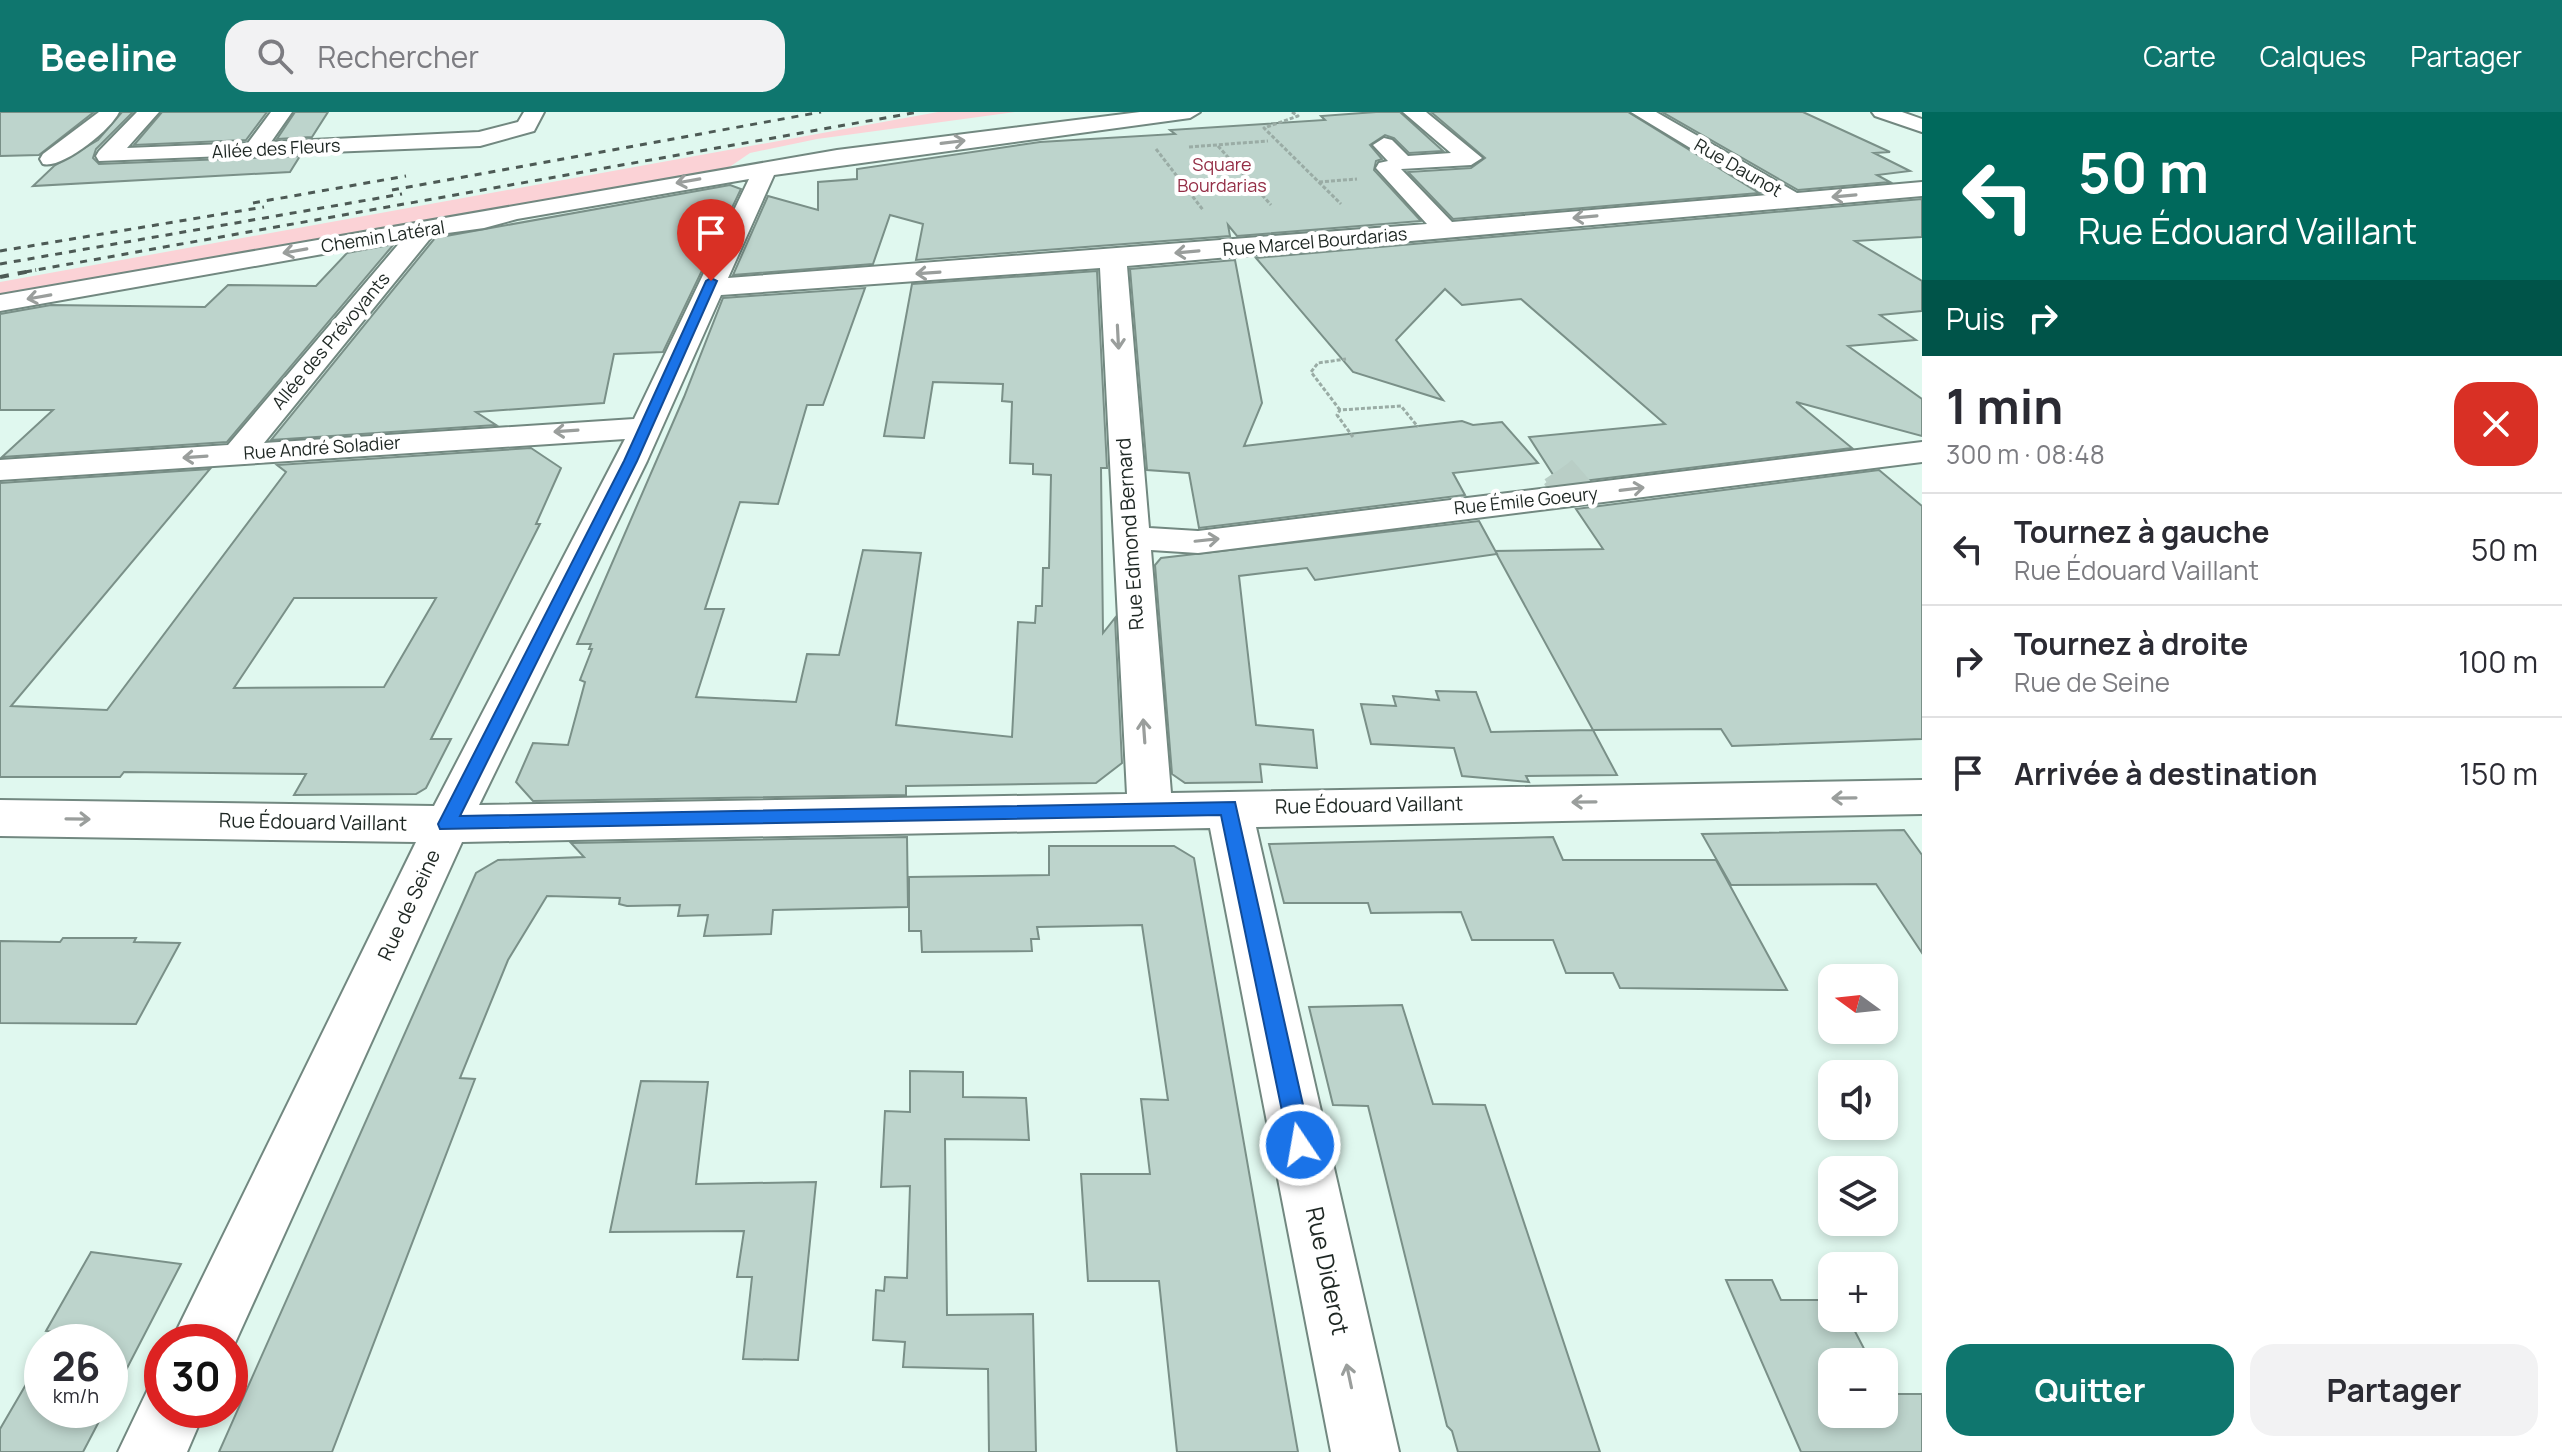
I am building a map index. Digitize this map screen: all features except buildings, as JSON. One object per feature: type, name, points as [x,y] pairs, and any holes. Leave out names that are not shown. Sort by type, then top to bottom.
[{"type":"street","points":[[51,159],[109,113],[148,112]]},
{"type":"street","name":"Allée des Fleurs","points":[[148,112],[107,156],[391,144],[505,135],[526,126],[534,112]]},
{"type":"street","points":[[254,150],[282,112]]},
{"type":"street","name":"Chemin Latéral","points":[[765,169],[804,147],[1043,112]]},
{"type":"street","name":"Chemin Latéral","points":[[0,303],[425,228],[484,221],[513,212],[765,169],[1190,112]]},
{"type":"street","points":[[1413,112],[1471,158],[1403,163],[1385,156],[1446,230]]},
{"type":"street","name":"Rue Daunot","points":[[1641,112],[1793,200]]},
{"type":"street","points":[[1882,112],[1922,126]]},
{"type":"street","points":[[391,144],[402,123]]},
{"type":"street","name":"Rue de Seine","points":[[211,1324],[447,824],[644,428],[765,169]]},
{"type":"street","name":"Rue Marcel Bourdarias","points":[[708,288],[1113,259],[1922,189]]},
{"type":"street","name":"Allée des Prévoyants","points":[[238,454],[425,228]]},
{"type":"street","name":"Rue Edmond Bernard","points":[[1113,259],[1150,809]]},
{"type":"street","name":"Rue André Soladier","points":[[0,470],[644,428]]},
{"type":"street","name":"Rue Émile Goeury","points":[[1130,538],[1198,542],[1883,456],[1917,466]]},
{"type":"street","name":"Rue Édouard Vaillant","points":[[0,818],[447,824],[1922,797]]},
{"type":"street","name":"Rue Diderot","points":[[1229,808],[1365,1452]]},
{"type":"street","points":[[152,1452],[163,1428]]},
{"type":"path","points":[[1292,112],[1298,116],[1264,128],[1339,204],[1351,205]]},
{"type":"path","points":[[1187,147],[1268,141]]},
{"type":"path","points":[[1217,145],[1271,205]]},
{"type":"path","points":[[1171,148],[1156,149],[1203,210]]},
{"type":"path","points":[[1340,410],[1311,372],[1318,363],[1346,359]]},
{"type":"path","points":[[1340,410],[1401,406],[1418,427]]},
{"type":"path","points":[[1340,410],[1337,415],[1353,437]]},
{"type":"shaded area","points":[[938,112],[1015,112],[817,139],[750,153],[728,168],[0,298],[0,282]]},
{"type":"tunnel","points":[[1558,472],[1578,495]]},
{"type":"railway","points":[[392,190],[821,112]]},
{"type":"railway","points":[[34,270],[918,112]]},
{"type":"railway","points":[[253,203],[406,176]]},
{"type":"railway","points":[[0,264],[402,194]]},
{"type":"railway","points":[[0,251],[264,207]]},
{"type":"railway","points":[[0,277],[34,270]]},
{"type":"railway","points":[[25,272],[34,270]]},
{"type":"route","points":[[711,281],[631,461],[447,824],[1229,808],[1300,1145]]},
{"type":"park label","name":"Square Bourdarias","points":[[1222,175]]}]
